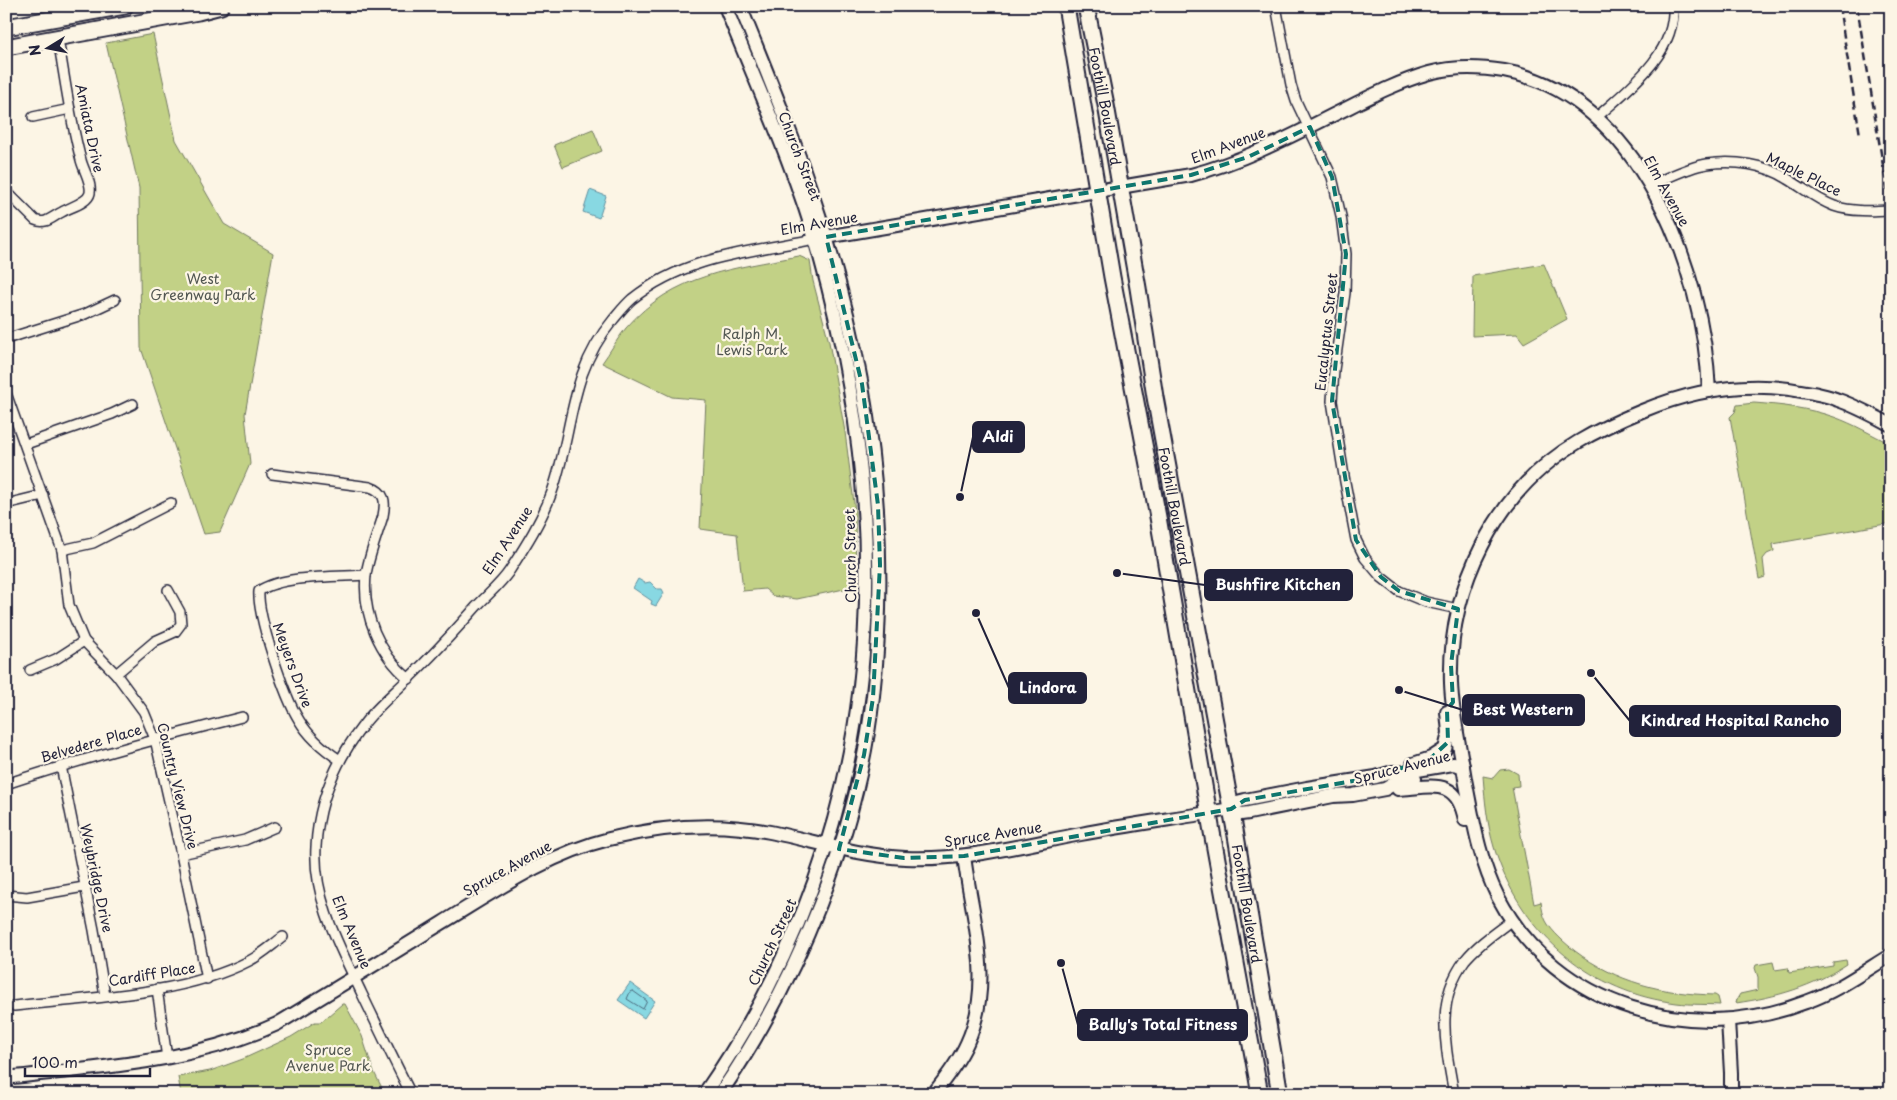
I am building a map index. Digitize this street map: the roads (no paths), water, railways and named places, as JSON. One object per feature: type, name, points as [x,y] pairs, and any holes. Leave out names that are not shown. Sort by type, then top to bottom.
[{"type":"main road","points":[[6,27],[125,6]]},
{"type":"main road","points":[[6,48],[221,6]]},
{"type":"main road","name":"Foothill Boulevard","points":[[1066,6],[1097,191],[1158,517],[1260,1094]]},
{"type":"main road","name":"Foothill Boulevard","points":[[1086,6],[1120,186],[1158,416],[1231,809],[1280,1094]]},
{"type":"street","name":"Church Street","points":[[704,1094],[721,1070],[766,994],[852,804],[864,755],[872,708],[880,599],[878,505],[872,448],[862,384],[846,311],[820,238],[725,6]]},
{"type":"street","name":"Church Street","points":[[720,1094],[738,1068],[771,1012],[790,975],[812,923],[833,847],[847,771],[858,706],[867,599],[864,500],[857,437],[820,238],[793,138],[740,6]]},
{"type":"street","name":"Eucalyptus Street","points":[[1276,6],[1291,85],[1296,101],[1310,127],[1332,177],[1341,216],[1346,254],[1345,293],[1334,370],[1332,401],[1356,540],[1365,558],[1380,577],[1399,591],[1426,602],[1458,609]]},
{"type":"street","points":[[1597,117],[1627,89],[1662,51],[1674,18],[1673,6]]},
{"type":"street","name":"Amiata Drive","points":[[6,190],[35,220],[41,223],[87,199],[90,194],[90,188],[80,160],[58,39]]},
{"type":"street","name":"Elm Avenue","points":[[412,1094],[325,915],[317,884],[316,847],[319,820],[328,787],[340,760],[365,722],[409,679],[508,573],[538,526],[552,493],[563,457],[576,392],[583,371],[605,330],[630,301],[664,277],[691,265],[721,256],[1190,175],[1221,167],[1248,157],[1381,92],[1414,78],[1448,69],[1496,70],[1533,78],[1559,90],[1584,106],[1597,117],[1626,149],[1650,185],[1678,243],[1696,302],[1709,391]]},
{"type":"street","points":[[33,117],[70,109]]},
{"type":"street","name":"Maple Place","points":[[1650,185],[1706,164],[1745,164],[1764,168],[1786,177],[1818,198],[1835,206],[1855,210],[1891,210]]},
{"type":"street","points":[[6,339],[85,314],[115,300]]},
{"type":"street","points":[[1891,425],[1836,399],[1774,386],[1740,386],[1664,402],[1619,421],[1576,443],[1538,472],[1510,501],[1488,533],[1470,569],[1458,609],[1451,665],[1453,702],[1475,834],[1492,885],[1512,920],[1531,944],[1576,983],[1604,998],[1634,1009],[1665,1017],[1728,1020],[1760,1016],[1804,1004],[1843,985],[1891,955]]},
{"type":"street","name":"Country View Drive","points":[[6,393],[26,444],[62,550],[69,605],[84,641],[116,674],[144,712],[155,739],[207,979]]},
{"type":"street","points":[[26,444],[112,414],[132,404]]},
{"type":"street","points":[[272,474],[370,487],[378,490],[385,506],[366,575],[367,600],[371,624],[380,645],[389,659],[409,679]]},
{"type":"street","points":[[6,504],[43,495]]},
{"type":"street","points":[[62,550],[93,542],[171,503]]},
{"type":"street","name":"Meyers Drive","points":[[340,760],[312,738],[298,720],[288,699],[262,619],[258,600],[259,592],[265,587],[284,582],[312,578],[366,575]]},
{"type":"street","points":[[116,674],[155,641],[175,632],[181,624],[180,612],[168,590]]},
{"type":"street","points":[[867,599],[880,599]]},
{"type":"street","points":[[30,670],[56,659],[84,641]]},
{"type":"street","points":[[1393,772],[1399,768],[1431,758],[1445,748],[1449,733],[1447,710],[1453,702]]},
{"type":"street","name":"Belvedere Place","points":[[6,784],[61,766],[242,716]]},
{"type":"street","name":"Spruce Avenue","points":[[1231,809],[1237,802],[1324,784],[1453,764],[1463,766]]},
{"type":"street","name":"Weybridge Drive","points":[[61,766],[94,930],[105,996]]},
{"type":"street","name":"Spruce Avenue","points":[[6,1078],[167,1058],[224,1044],[256,1033],[277,1024],[494,891],[544,863],[608,839],[665,829],[728,827],[768,832],[833,847],[904,858],[964,856],[1231,809],[1241,814],[1300,804],[1333,796],[1385,789],[1397,782],[1454,772],[1463,766]]},
{"type":"street","points":[[1385,789],[1433,787],[1452,792],[1460,801],[1466,823],[1475,834]]},
{"type":"street","points":[[181,854],[245,840],[275,827]]},
{"type":"street","points":[[933,1094],[967,1043],[973,1028],[980,996],[980,956],[964,856]]},
{"type":"street","points":[[6,895],[27,896],[84,887]]},
{"type":"street","points":[[1454,1094],[1444,1032],[1450,987],[1465,961],[1480,944],[1512,920]]},
{"type":"street","name":"Cardiff Place","points":[[14,1006],[156,989],[207,979],[250,961],[283,936]]},
{"type":"street","points":[[156,989],[167,1058]]},
{"type":"street","points":[[1728,1020],[1731,1094]]},
{"type":"water","points":[[590,190],[606,196],[599,218],[583,212]]},
{"type":"water","points":[[638,579],[645,583],[650,582],[657,589],[662,589],[664,593],[656,606],[651,604],[652,601],[633,588]]},
{"type":"water","points":[[630,983],[655,1001],[644,1018],[618,1000]]},
{"type":"railway","points":[[1839,6],[1860,135]]},
{"type":"railway","points":[[1857,6],[1887,190]]},
{"type":"place","name":"Aldi","points":[[960,497]]},
{"type":"place","name":"Bushfire Kitchen","points":[[1117,573]]},
{"type":"place","name":"Lindora","points":[[976,613]]},
{"type":"place","name":"Kindred Hospital Rancho","points":[[1591,673]]},
{"type":"place","name":"Best Western","points":[[1399,690]]},
{"type":"place","name":"Bally's Total Fitness","points":[[1061,963]]},
{"type":"park label","name":"West Greenway Park","points":[[203,286]]},
{"type":"park label","name":"Ralph M. Lewis Park","points":[[752,342]]},
{"type":"park label","name":"Spruce Avenue Park","points":[[328,1058]]}]
